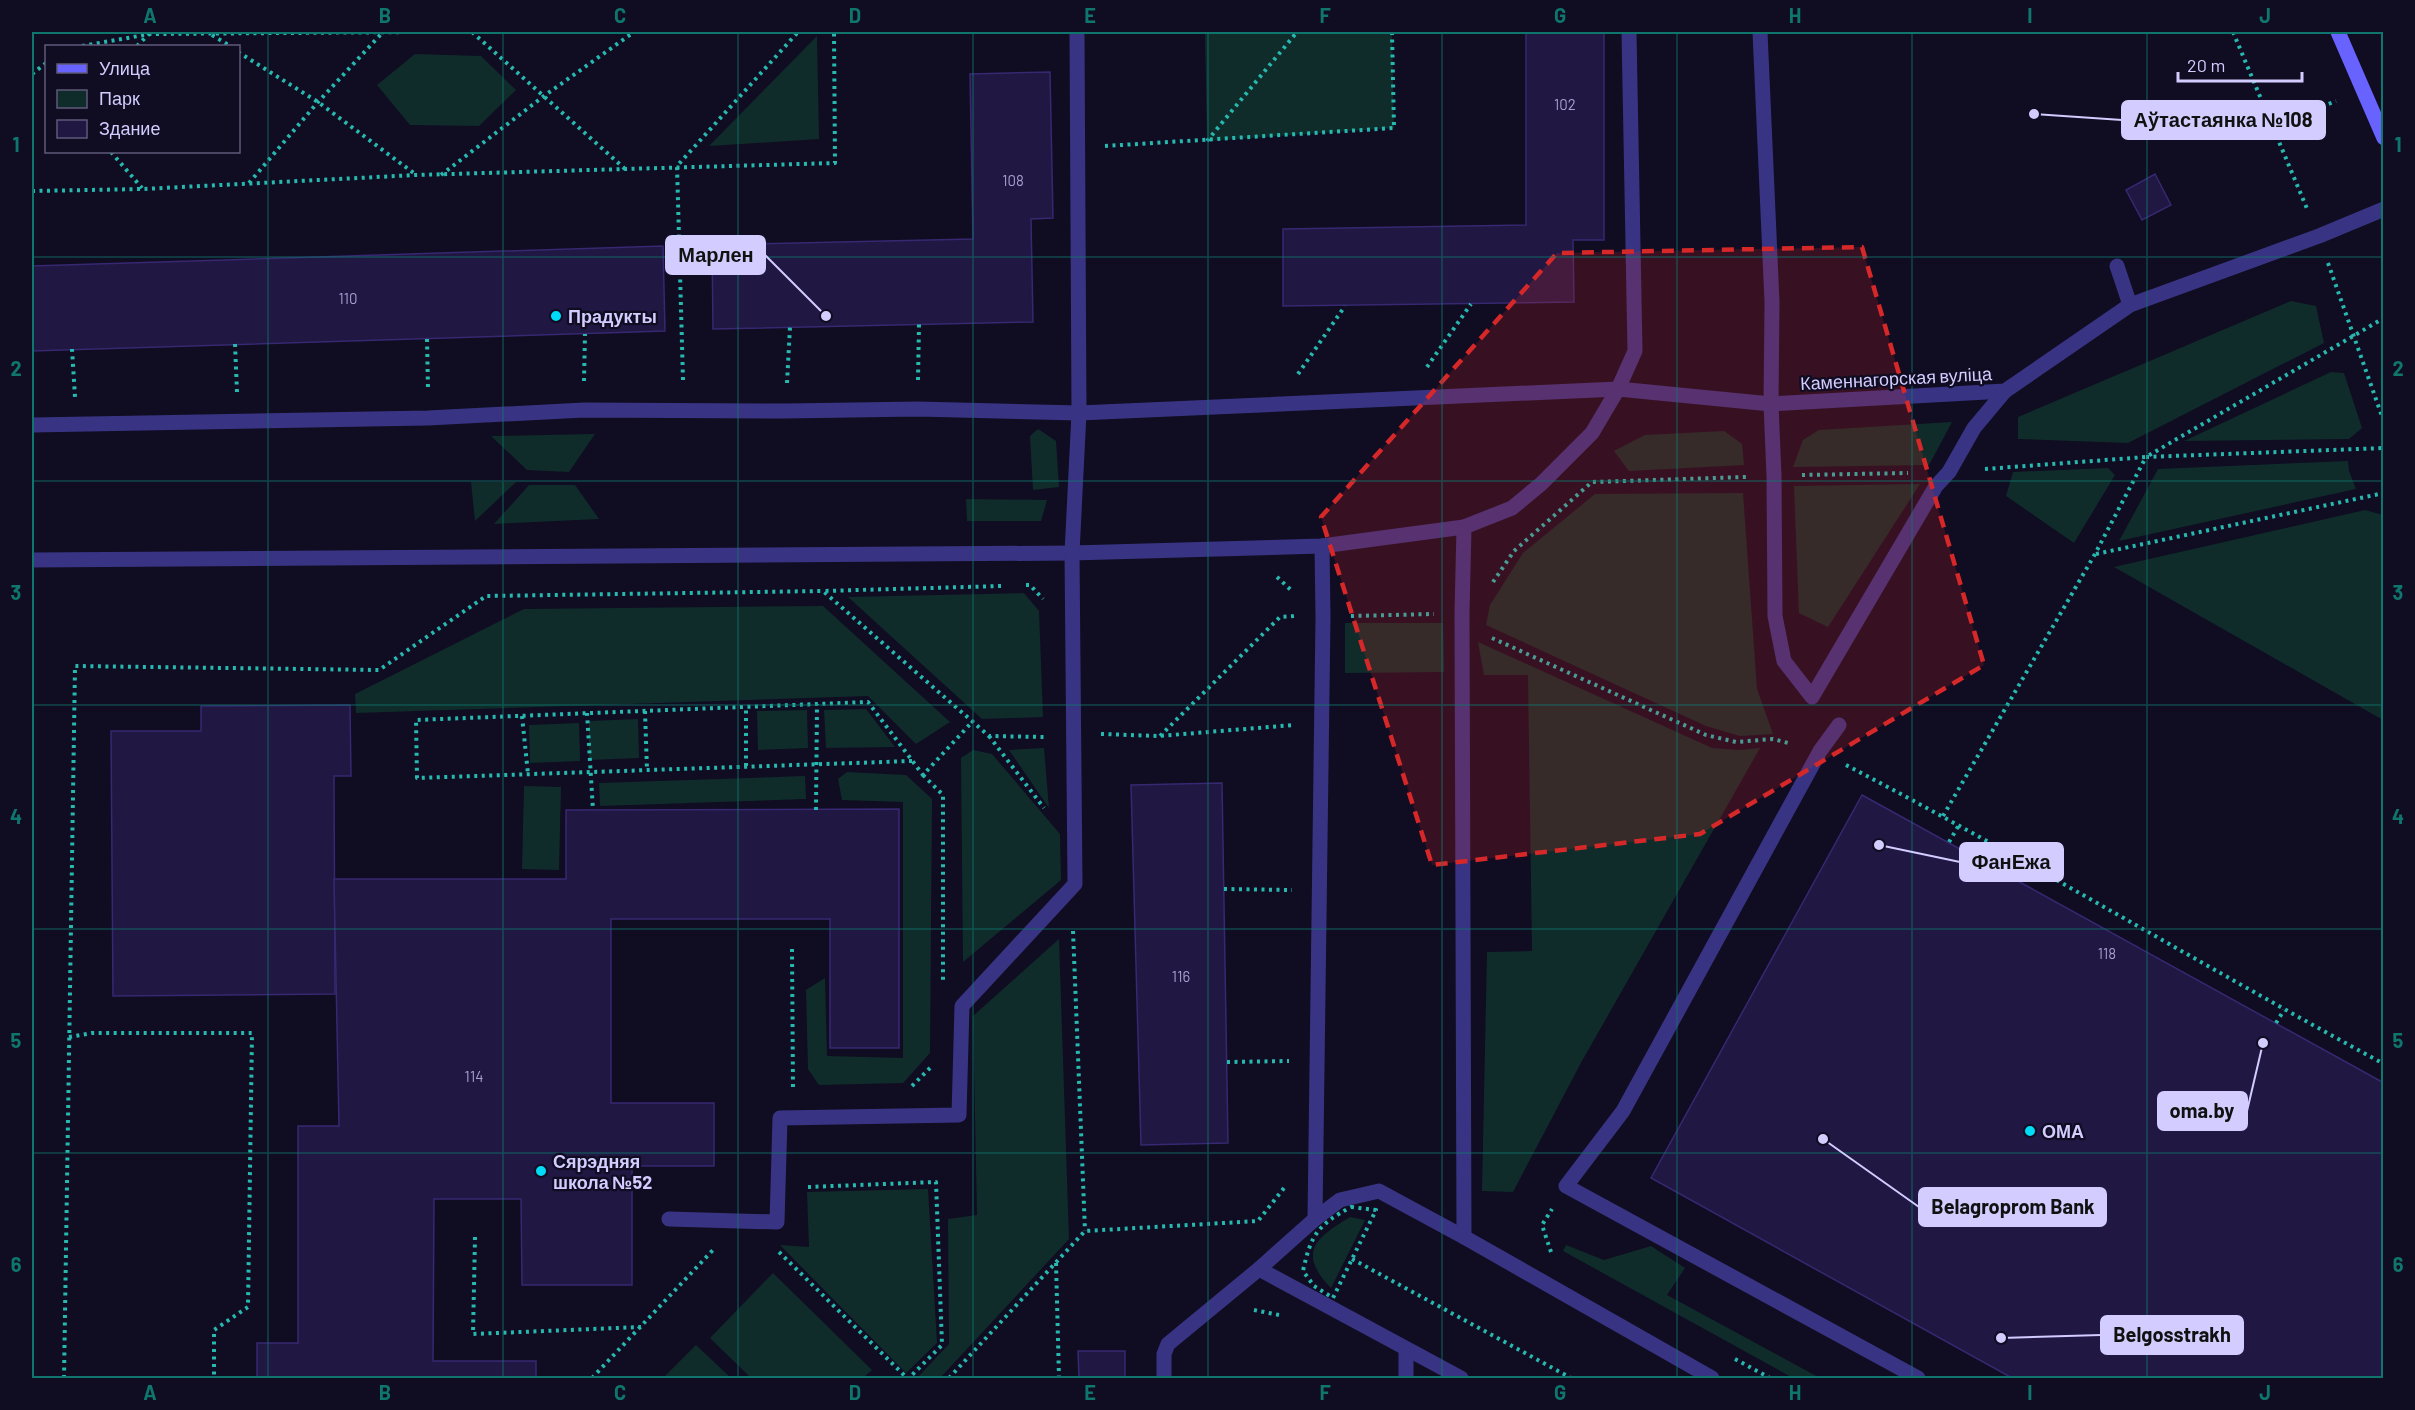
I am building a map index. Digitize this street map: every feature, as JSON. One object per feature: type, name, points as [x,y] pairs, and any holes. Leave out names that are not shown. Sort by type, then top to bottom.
[{"type":"main road","points":[[2338,32],[2384,138]]},
{"type":"lane","points":[[669,1219],[777,1222],[780,1118],[959,1115],[962,1006],[1076,884],[1072,553],[1079,413],[1077,32]]},
{"type":"lane","points":[[32,560],[1072,553],[1322,546],[1464,527],[1512,507],[1541,484],[1592,433],[1618,389],[1635,351],[1629,32]]},
{"type":"lane","points":[[1760,32],[1772,302],[1771,404],[1775,616],[1784,661],[1812,697],[1936,486],[1949,472],[1974,428],[2005,391]]},
{"type":"lane","name":"Каменнагорская вуліца","points":[[32,424],[428,418],[584,410],[918,409],[1079,413],[1618,389],[1771,404],[2005,391],[2130,304],[2319,236],[2384,209]]},
{"type":"lane","points":[[2117,266],[2130,304]]},
{"type":"lane","points":[[1464,527],[1462,637],[1464,1237]]},
{"type":"lane","points":[[1315,1219],[1322,546]]},
{"type":"lane","points":[[1839,725],[1820,751],[1623,1111],[1566,1186],[1918,1378]]},
{"type":"lane","points":[[1164,1378],[1164,1354],[1168,1344],[1340,1200],[1379,1191],[1712,1378]]},
{"type":"lane","points":[[1259,1269],[1461,1378]]},
{"type":"lane","points":[[1406,1349],[1406,1378]]},
{"type":"path","points":[[87,45],[149,33],[420,32]]},
{"type":"path","points":[[472,32],[626,170]]},
{"type":"path","points":[[440,176],[544,96],[634,32]]},
{"type":"path","points":[[684,410],[677,166],[798,32]]},
{"type":"path","points":[[32,191],[143,189],[416,175],[835,163],[834,32]]},
{"type":"path","points":[[1207,141],[1297,32]]},
{"type":"path","points":[[1079,147],[1394,128],[1392,32]]},
{"type":"path","points":[[138,45],[149,33]]},
{"type":"path","points":[[249,183],[318,102],[382,33]]},
{"type":"path","points":[[211,34],[228,45]]},
{"type":"path","points":[[240,53],[318,102],[416,175]]},
{"type":"path","points":[[32,74],[45,64]]},
{"type":"path","points":[[2273,126],[2363,91]]},
{"type":"path","points":[[112,153],[143,189]]},
{"type":"path","points":[[1405,399],[1471,304]]},
{"type":"path","points":[[1277,405],[1345,306]]},
{"type":"path","points":[[918,409],[919,324]]},
{"type":"path","points":[[786,411],[790,327]]},
{"type":"path","points":[[584,410],[585,333]]},
{"type":"path","points":[[427,339],[428,418]]},
{"type":"path","points":[[235,344],[238,420]]},
{"type":"path","points":[[72,350],[76,422]]},
{"type":"path","points":[[1943,816],[2095,554],[2146,457],[2384,448]]},
{"type":"path","points":[[1490,586],[1514,551],[1592,482]]},
{"type":"path","points":[[2095,554],[2384,493]]},
{"type":"path","points":[[1265,576],[1277,576],[1291,589],[1295,598]]},
{"type":"path","points":[[1018,585],[1030,585],[1049,606]]},
{"type":"path","points":[[64,1378],[75,666],[379,670],[486,596],[1007,586]]},
{"type":"path","points":[[824,591],[989,735],[1050,815]]},
{"type":"path","points":[[1483,632],[1492,639],[1706,735],[1736,742],[1773,739],[1820,751],[1959,824],[2283,1010],[2384,1064]]},
{"type":"path","points":[[912,761],[417,778],[416,720],[868,702],[923,775],[944,795],[943,984]]},
{"type":"path","points":[[816,810],[817,704]]},
{"type":"path","points":[[746,707],[746,766]]},
{"type":"path","points":[[645,711],[647,770]]},
{"type":"path","points":[[587,713],[593,810]]},
{"type":"path","points":[[522,716],[528,774]]},
{"type":"path","points":[[923,775],[973,721]]},
{"type":"path","points":[[1101,723],[1101,734]]},
{"type":"path","points":[[989,735],[1159,736],[1304,724]]},
{"type":"path","points":[[1949,842],[1959,824]]},
{"type":"path","points":[[1224,890],[1300,890]]},
{"type":"path","points":[[949,1378],[1085,1231],[1073,926]]},
{"type":"path","points":[[792,949],[793,1095]]},
{"type":"path","points":[[2276,1023],[2283,1010]]},
{"type":"path","points":[[69,1037],[92,1033],[252,1033],[248,1307],[214,1330],[214,1378]]},
{"type":"path","points":[[1227,1062],[1296,1061]]},
{"type":"path","points":[[907,1091],[935,1062]]},
{"type":"path","points":[[777,1250],[908,1378],[942,1345],[936,1182],[801,1187]]},
{"type":"path","points":[[1085,1231],[1258,1221],[1287,1186]]},
{"type":"path","points":[[1553,1258],[1542,1225],[1566,1186]]},
{"type":"path","points":[[1351,1207],[1376,1210],[1353,1259],[1333,1298],[1314,1286],[1303,1271],[1309,1244],[1327,1220],[1351,1207]]},
{"type":"path","points":[[475,1237],[473,1334],[641,1327]]},
{"type":"path","points":[[592,1378],[719,1244]]},
{"type":"path","points":[[1353,1259],[1571,1378]]},
{"type":"path","points":[[1056,1263],[1059,1378]]},
{"type":"path","points":[[1246,1309],[1281,1316]]},
{"type":"path","points":[[1729,1356],[1770,1378]]},
{"type":"highlighted area","points":[[1862,247],[1984,665],[1700,834],[1432,865],[1321,517],[1557,253]]},
{"type":"green space","points":[[1205,32],[1392,32],[1394,128],[1207,141]]},
{"type":"green space","points":[[817,36],[819,139],[709,146]]},
{"type":"green space","points":[[415,54],[481,56],[516,90],[479,126],[410,125],[377,85]]},
{"type":"green space","points":[[2291,301],[2316,306],[2324,343],[2128,443],[2018,439],[2018,417]]},
{"type":"green space","points":[[2331,372],[2344,373],[2362,428],[2349,439],[2184,441]]},
{"type":"green space","points":[[1952,422],[1929,465],[1793,467],[1803,440],[1819,430]]},
{"type":"green space","points":[[1038,429],[1056,441],[1059,487],[1033,490],[1030,436]]},
{"type":"green space","points":[[1724,431],[1742,444],[1744,465],[1629,471],[1614,451],[1645,435]]},
{"type":"green space","points":[[595,434],[569,472],[527,470],[491,436]]},
{"type":"green space","points":[[2348,461],[2356,489],[2119,541],[2158,469]]},
{"type":"green space","points":[[2108,468],[2115,475],[2074,543],[2006,496],[2013,472]]},
{"type":"green space","points":[[471,482],[516,482],[475,521]]},
{"type":"green space","points":[[1920,484],[1828,627],[1799,613],[1794,486]]},
{"type":"green space","points":[[529,485],[575,485],[599,519],[494,524]]},
{"type":"green space","points":[[1743,493],[1757,689],[1773,734],[1740,736],[1706,726],[1486,625],[1490,605],[1523,553],[1595,494]]},
{"type":"green space","points":[[966,499],[1047,500],[1041,521],[967,521]]},
{"type":"green space","points":[[2365,510],[2383,515],[2383,720],[2114,567]]},
{"type":"green space","points":[[1024,593],[1039,611],[1043,717],[982,719],[848,597]]},
{"type":"green space","points":[[823,606],[950,722],[916,744],[868,696],[356,713],[355,694],[524,609]]},
{"type":"green space","points":[[1345,623],[1443,623],[1444,672],[1345,673]]},
{"type":"green space","points":[[1478,642],[1712,748],[1739,750],[1760,748],[1582,1061],[1513,1192],[1482,1191],[1487,952],[1532,951],[1528,675],[1484,675]]},
{"type":"green space","points":[[866,709],[895,747],[826,748],[824,710]]},
{"type":"green space","points":[[807,710],[808,748],[758,750],[757,711]]},
{"type":"green space","points":[[638,719],[639,758],[589,760],[589,721]]},
{"type":"green space","points":[[579,723],[580,761],[530,763],[529,725]]},
{"type":"green space","points":[[1044,748],[1049,808],[1009,750]]},
{"type":"green space","points":[[973,750],[992,754],[1060,834],[1061,880],[963,962],[961,758]]},
{"type":"green space","points":[[847,772],[906,775],[932,799],[930,1053],[903,1083],[819,1085],[808,1069],[806,990],[825,978],[827,1056],[903,1058],[903,802],[842,800],[838,779]]},
{"type":"green space","points":[[805,776],[806,799],[600,806],[599,783]]},
{"type":"green space","points":[[524,786],[561,787],[559,870],[522,869]]},
{"type":"green space","points":[[1059,939],[1069,1239],[940,1378],[917,1378],[949,1344],[948,1219],[977,1215],[973,1016]]},
{"type":"green space","points":[[928,1189],[937,1343],[906,1373],[780,1245],[809,1247],[807,1192]]},
{"type":"green space","points":[[1350,1217],[1365,1220],[1331,1288],[1315,1265],[1313,1256],[1315,1247],[1327,1232]]},
{"type":"green space","points":[[1566,1245],[1604,1260],[1651,1246],[1685,1268],[1667,1295],[1820,1378],[1793,1378],[1563,1251]]},
{"type":"green space","points":[[773,1273],[872,1370],[863,1378],[751,1378],[710,1338]]},
{"type":"green space","points":[[696,1345],[731,1378],[663,1378]]},
{"type":"building","points":[[1526,32],[1604,32],[1604,240],[1573,240],[1574,302],[1283,306],[1283,229],[1526,225]]},
{"type":"building","points":[[1050,72],[1053,218],[1031,219],[1033,322],[713,329],[712,245],[973,239],[970,74]]},
{"type":"building","points":[[2155,174],[2171,205],[2142,220],[2126,190]]},
{"type":"building","points":[[663,246],[665,331],[32,351],[32,266]]},
{"type":"building","points":[[350,705],[351,776],[334,776],[335,994],[113,996],[111,731],[201,731],[201,706]]},
{"type":"building","points":[[1222,783],[1228,1143],[1141,1145],[1131,785]]},
{"type":"building","name":"ОМА","points":[[1862,795],[2384,1083],[2384,1378],[2012,1378],[1651,1178]]},
{"type":"building","points":[[899,809],[899,1048],[830,1048],[830,919],[611,919],[611,1103],[714,1103],[714,1166],[632,1166],[632,1285],[522,1285],[521,1199],[434,1199],[433,1361],[536,1361],[536,1378],[257,1378],[257,1343],[298,1343],[298,1126],[339,1126],[334,879],[566,879],[566,810]]},
{"type":"building","points":[[1078,1351],[1125,1351],[1125,1378],[1079,1378]]},
{"type":"place","name":"Аўтастаянка №108","points":[[2034,114]]},
{"type":"place","name":"Прадукты","points":[[556,316]]},
{"type":"place","name":"Марлен","points":[[826,316]]},
{"type":"place","name":"ФанЕжа","points":[[1879,845]]},
{"type":"place","name":"oma.by","points":[[2263,1043]]},
{"type":"place","name":"ОМА","points":[[2030,1131]]},
{"type":"place","name":"Belagroprom Bank","points":[[1823,1139]]},
{"type":"place","name":"Сярэдняя школа №52","points":[[541,1171]]},
{"type":"place","name":"Belgosstrakh","points":[[2001,1338]]}]
